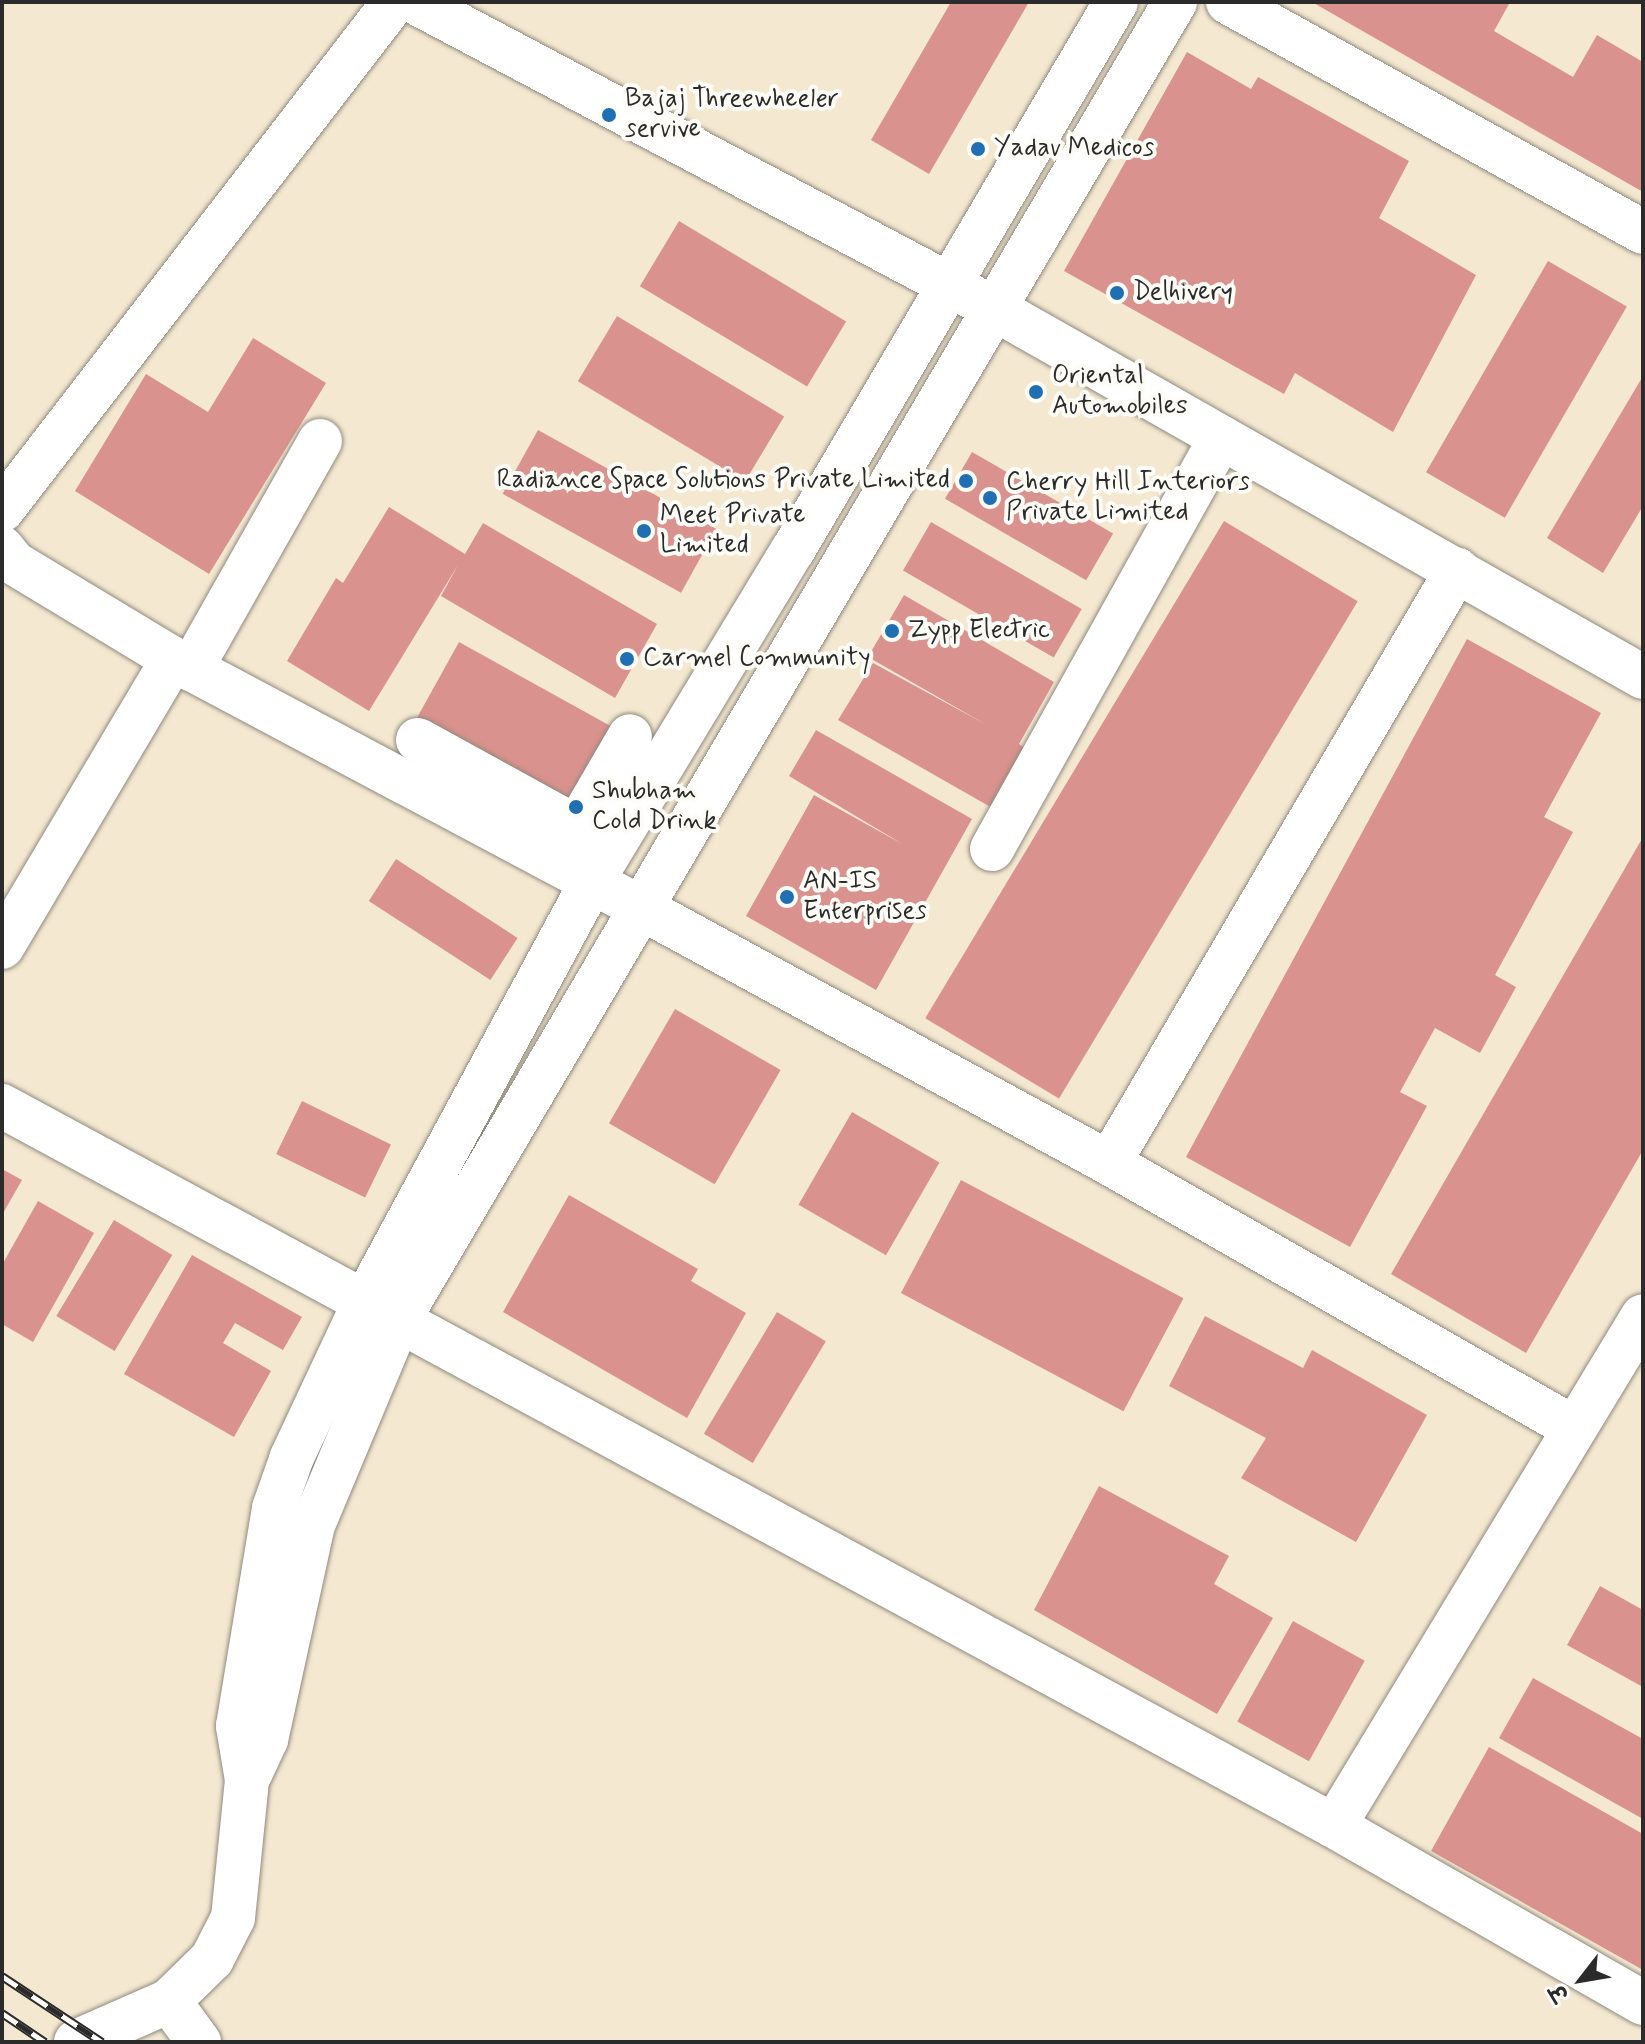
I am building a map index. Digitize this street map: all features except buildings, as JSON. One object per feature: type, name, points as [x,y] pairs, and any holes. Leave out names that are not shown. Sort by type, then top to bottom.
[{"type":"street","points":[[2,510],[394,2]]},
{"type":"street","points":[[415,2],[995,309],[1643,677]]},
{"type":"street","points":[[594,852],[793,550],[1116,2]]},
{"type":"street","points":[[382,1311],[643,909],[1175,2]]},
{"type":"street","points":[[1228,2],[1643,232]]},
{"type":"street","points":[[992,849],[1221,437]]},
{"type":"street","points":[[2,947],[320,441]]},
{"type":"street","points":[[2,548],[14,563],[182,664],[594,852]]},
{"type":"street","points":[[1109,1163],[1457,570]]},
{"type":"street","points":[[76,2042],[169,2001],[212,1959],[233,1918],[247,1780],[266,1740],[313,1525],[382,1311],[594,852],[630,736]]},
{"type":"street","points":[[418,740],[594,852],[643,909],[1109,1163],[1574,1428]]},
{"type":"street","points":[[2,1106],[1334,1826],[1643,2003]]},
{"type":"street","points":[[1334,1826],[1643,1316]]},
{"type":"street","points":[[169,2001],[199,2042]]},
{"type":"railway","points":[[2,1976],[102,2042]]},
{"type":"railway","points":[[2,2013],[45,2042]]},
{"type":"place","name":"Bajaj Threewheeler servive","points":[[609,115]]},
{"type":"place","name":"Yadav Medicos","points":[[978,149]]},
{"type":"place","name":"Delhivery","points":[[1117,293]]},
{"type":"place","name":"Oriental Automobiles","points":[[1036,392]]},
{"type":"place","name":"Radiance Space Solutions Private Limited","points":[[966,481]]},
{"type":"place","name":"Cherry Hill Interiors Private Limited","points":[[990,498]]},
{"type":"place","name":"Meet Private Limited","points":[[644,531]]},
{"type":"place","name":"Zypp Electric","points":[[892,631]]},
{"type":"place","name":"Carmel Community","points":[[627,659]]},
{"type":"place","name":"Shubham Cold Drink","points":[[576,807]]},
{"type":"place","name":"AN-IS Enterprises","points":[[787,897]]}]
